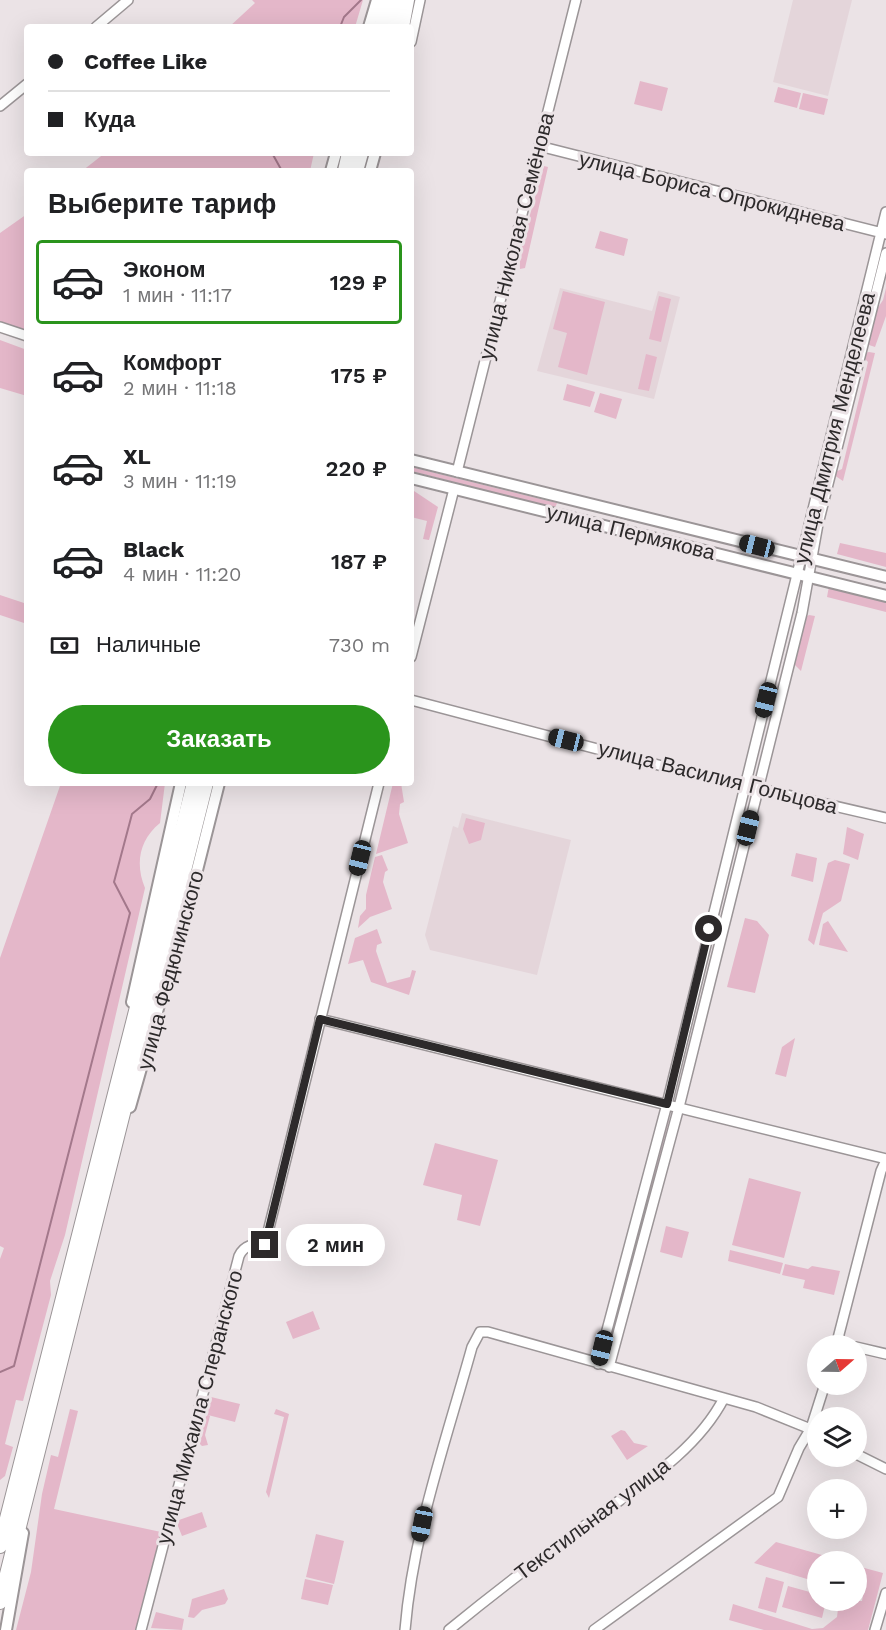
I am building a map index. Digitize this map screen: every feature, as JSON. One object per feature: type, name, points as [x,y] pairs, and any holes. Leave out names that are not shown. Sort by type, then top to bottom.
[{"type":"highway","points":[[382,24],[388,0]]},
{"type":"highway","points":[[393,24],[399,0]]},
{"type":"highway","name":"улица Федюнинского","points":[[0,1546],[193,786]]},
{"type":"highway","name":"улица Федюнинского","points":[[0,1602],[205,786]]},
{"type":"main road","points":[[370,24],[377,0]]},
{"type":"main road","points":[[405,24],[410,0]]},
{"type":"main road","name":"улица Пермякова","points":[[414,461],[886,577]]},
{"type":"main road","name":"улица Пермякова","points":[[414,479],[886,596]]},
{"type":"main road","name":"улица Федюнинского","points":[[99,1154],[113,1078],[180,786]]},
{"type":"main road","name":"улица Федюнинского","points":[[114,1155],[138,1083],[218,786]]},
{"type":"main road","name":"улица Федюнинского","points":[[0,1523],[16,1479]]},
{"type":"main road","name":"улица Федюнинского","points":[[6,1630],[31,1482]]},
{"type":"street","points":[[100,24],[128,0]]},
{"type":"street","points":[[414,28],[420,0]]},
{"type":"street","name":"улица Николая Семёнова","points":[[458,472],[576,0]]},
{"type":"street","points":[[0,106],[24,86]]},
{"type":"street","name":"улица Бориса Опрокиднева","points":[[539,146],[883,234]]},
{"type":"street","name":"улица Дмитрия Менделеева","points":[[804,576],[883,234],[886,212]]},
{"type":"street","name":"улица Дмитрия Менделеева","points":[[808,559],[886,253]]},
{"type":"street","points":[[0,327],[24,335]]},
{"type":"street","points":[[414,645],[454,489]]},
{"type":"street","points":[[598,1364],[667,1104],[744,784],[804,576]]},
{"type":"street","points":[[609,1367],[679,1107],[759,787],[804,576]]},
{"type":"street","name":"улица Василия Гольцова","points":[[414,701],[666,767],[886,818]]},
{"type":"street","name":"улица Михаила Сперанского","points":[[141,1630],[239,1256],[241,1250],[248,1246],[265,1245],[378,786]]},
{"type":"street","points":[[320,1019],[886,1159],[838,1335]]},
{"type":"street","points":[[405,1630],[409,1592],[422,1524],[472,1347],[480,1332],[488,1332],[724,1398],[807,1428]]},
{"type":"street","points":[[867,1350],[886,1354]]},
{"type":"street","name":"Текстильная улица","points":[[449,1630],[497,1590],[684,1450],[717,1411],[724,1398]]},
{"type":"street","points":[[594,1630],[778,1497],[799,1448],[807,1438]]},
{"type":"street","points":[[867,1460],[886,1469]]},
{"type":"street","points":[[875,1630],[886,1593]]},
{"type":"shaded area","points":[[252,0],[363,0],[356,24],[232,24],[255,3]]},
{"type":"shaded area","points":[[793,0],[852,0],[828,96],[773,82]]},
{"type":"shaded area","points":[[640,81],[668,88],[662,111],[634,104]]},
{"type":"shaded area","points":[[778,87],[801,93],[797,108],[774,102]]},
{"type":"shaded area","points":[[803,93],[828,99],[824,115],[799,109]]},
{"type":"shaded area","points":[[101,156],[313,156],[311,168],[86,168]]},
{"type":"shaded area","points":[[544,166],[548,167],[525,268],[520,269],[519,253]]},
{"type":"shaded area","points":[[24,216],[24,331],[0,323],[0,233]]},
{"type":"shaded area","points":[[600,231],[628,239],[624,256],[595,248]]},
{"type":"shaded area","points":[[560,288],[652,311],[658,291],[680,297],[654,399],[537,371]]},
{"type":"shaded area","points":[[886,288],[886,316],[875,347],[869,345],[868,341],[875,312],[883,300]]},
{"type":"shaded area","points":[[563,291],[605,302],[587,375],[558,367],[567,333],[553,329]]},
{"type":"shaded area","points":[[659,296],[671,299],[661,342],[649,339]]},
{"type":"shaded area","points":[[0,340],[24,349],[24,395],[0,388]]},
{"type":"shaded area","points":[[865,353],[875,353],[843,481],[834,475],[842,469],[868,362],[864,358]]},
{"type":"shaded area","points":[[646,354],[657,357],[649,391],[638,389]]},
{"type":"shaded area","points":[[567,384],[595,392],[590,407],[563,400]]},
{"type":"shaded area","points":[[600,393],[622,399],[616,419],[594,412]]},
{"type":"shaded area","points":[[414,468],[557,503],[555,508],[414,472]]},
{"type":"shaded area","points":[[414,491],[438,507],[429,540],[423,539],[427,521],[414,518]]},
{"type":"shaded area","points":[[840,543],[886,553],[886,567],[837,554]]},
{"type":"shaded area","points":[[829,586],[886,600],[886,612],[827,597]]},
{"type":"shaded area","points":[[0,595],[24,603],[24,623],[0,615]]},
{"type":"shaded area","points":[[815,616],[801,671],[794,664],[806,617]]},
{"type":"shaded area","points":[[60,786],[165,786],[160,823],[147,837],[141,853],[140,870],[145,888],[65,1235],[50,1281],[51,1295],[23,1401],[16,1400],[5,1444],[13,1447],[5,1476],[0,1480],[0,1259],[4,1248],[0,1246],[0,958]]},
{"type":"shaded area","points":[[392,786],[401,786],[404,802],[400,804],[399,814],[408,843],[376,854]]},
{"type":"shaded area","points":[[462,813],[571,840],[537,975],[430,950],[425,935],[453,826],[458,828]]},
{"type":"shaded area","points":[[466,818],[485,823],[481,840],[469,844],[463,829]]},
{"type":"shaded area","points":[[847,827],[864,834],[858,860],[843,854]]},
{"type":"shaded area","points":[[796,853],[817,858],[813,882],[791,876]]},
{"type":"shaded area","points":[[382,855],[388,870],[385,872],[383,882],[392,909],[370,917],[358,928],[360,916],[366,909],[366,895],[375,857]]},
{"type":"shaded area","points":[[835,860],[850,864],[841,901],[823,913],[814,945],[808,940],[828,863]]},
{"type":"shaded area","points":[[745,918],[757,921],[769,935],[755,993],[727,987]]},
{"type":"shaded area","points":[[828,921],[848,952],[819,945],[823,924]]},
{"type":"shaded area","points":[[377,929],[382,943],[377,945],[376,951],[387,983],[410,977],[412,970],[416,971],[409,995],[371,982],[363,960],[348,964],[355,938]]},
{"type":"shaded area","points":[[795,1038],[786,1077],[775,1074],[782,1047]]},
{"type":"shaded area","points":[[666,1119],[669,1120],[614,1340],[610,1339]]},
{"type":"shaded area","points":[[435,1143],[498,1160],[480,1226],[457,1220],[462,1195],[423,1185]]},
{"type":"shaded area","points":[[749,1178],[801,1192],[784,1258],[732,1245]]},
{"type":"shaded area","points":[[666,1226],[689,1232],[682,1258],[660,1252]]},
{"type":"shaded area","points":[[730,1250],[783,1263],[780,1274],[728,1261]]},
{"type":"shaded area","points":[[785,1264],[808,1269],[812,1266],[840,1271],[834,1295],[803,1288],[805,1280],[782,1275]]},
{"type":"shaded area","points":[[313,1311],[320,1329],[293,1339],[286,1322]]},
{"type":"shaded area","points":[[211,1397],[240,1404],[235,1422],[208,1415],[210,1416],[205,1435],[208,1445],[202,1446],[199,1443]]},
{"type":"shaded area","points":[[70,1409],[78,1411],[54,1509],[161,1532],[137,1630],[16,1630],[31,1572],[42,1494],[51,1455],[58,1457]]},
{"type":"shaded area","points":[[276,1409],[289,1414],[269,1498],[266,1492],[284,1417],[274,1414]]},
{"type":"shaded area","points":[[621,1430],[625,1431],[634,1443],[648,1446],[627,1460],[611,1436]]},
{"type":"shaded area","points":[[202,1512],[207,1527],[182,1536],[176,1521]]},
{"type":"shaded area","points":[[316,1534],[344,1541],[334,1584],[306,1577]]},
{"type":"shaded area","points":[[776,1542],[808,1551],[807,1579],[754,1563]]},
{"type":"shaded area","points":[[867,1569],[883,1573],[868,1630],[764,1630],[729,1620],[733,1604],[812,1629],[823,1628],[837,1617],[838,1611],[867,1611]]},
{"type":"shaded area","points":[[766,1577],[784,1582],[776,1613],[758,1608]]},
{"type":"shaded area","points":[[305,1579],[333,1585],[328,1605],[301,1599]]},
{"type":"shaded area","points":[[788,1586],[807,1591],[807,1611],[824,1611],[822,1618],[782,1607]]},
{"type":"shaded area","points":[[224,1589],[228,1599],[225,1604],[202,1610],[194,1618],[188,1617],[192,1599]]},
{"type":"shaded area","points":[[156,1612],[184,1619],[182,1630],[151,1628]]},
{"type":"waterway","points":[[341,24],[344,17],[361,0]]},
{"type":"waterway","points":[[274,156],[280,168]]},
{"type":"waterway","points":[[0,1372],[14,1366],[130,913],[114,882],[132,814],[150,799],[156,786]]},
{"type":"route","points":[[265,1245],[320,1019],[667,1104],[709,929]]}]
